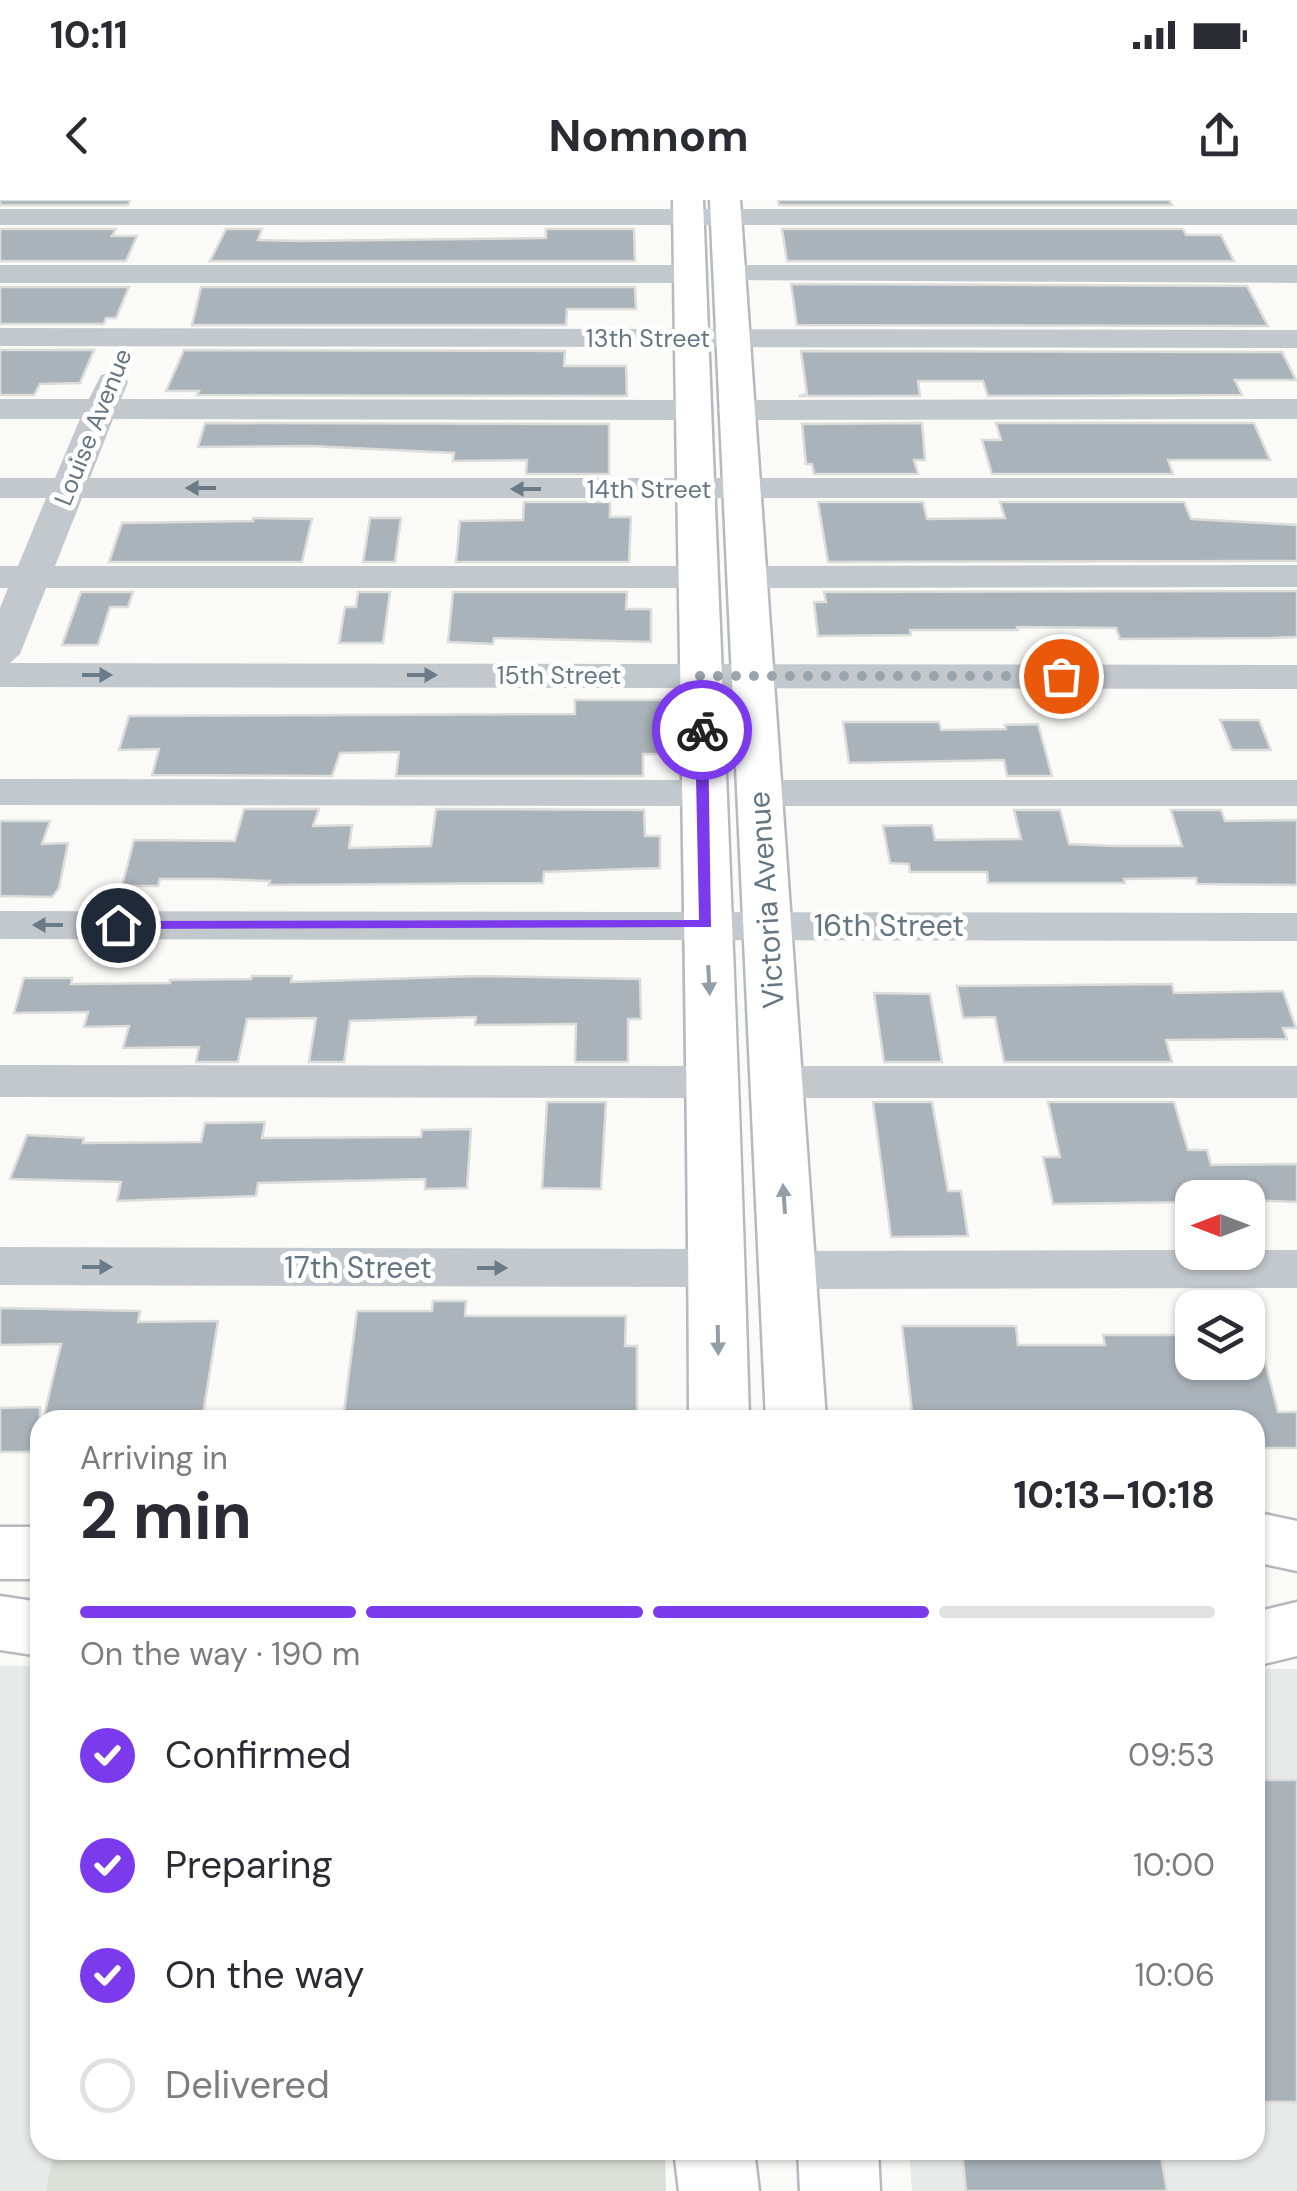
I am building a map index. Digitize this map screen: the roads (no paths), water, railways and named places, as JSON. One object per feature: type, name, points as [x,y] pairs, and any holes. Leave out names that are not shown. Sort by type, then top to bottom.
[{"type":"main road","name":"Victoria Avenue","points":[[705,1268],[716,1197],[694,489],[714,410],[707,209]]},
{"type":"main road","name":"Victoria Avenue","points":[[714,410],[739,489],[748,577],[796,1410]]},
{"type":"main road","points":[[682,1410],[685,1314],[705,1268]]},
{"type":"main road","points":[[705,1268],[717,1410]]},
{"type":"main road","points":[[792,1332],[815,1410]]},
{"type":"main road","points":[[1265,1540],[1297,1548]]},
{"type":"main road","points":[[1265,1550],[1297,1548]]},
{"type":"main road","points":[[0,1553],[30,1552]]},
{"type":"main road","points":[[1265,1617],[1297,1616]]},
{"type":"main road","points":[[0,1620],[30,1617]]},
{"type":"main road","points":[[0,1620],[30,1628]]},
{"type":"main road","points":[[1265,1637],[1297,1630]]},
{"type":"main road","points":[[715,2160],[719,2191]]},
{"type":"main road","points":[[736,2160],[737,2191]]},
{"type":"main road","points":[[838,2160],[840,2191]]},
{"type":"main road","points":[[872,2160],[872,2191]]},
{"type":"street","points":[[0,217],[183,208],[1256,208],[1297,217]]},
{"type":"street","name":"Louise Avenue","points":[[0,654],[16,577],[69,488],[183,208]]},
{"type":"street","points":[[0,274],[1295,279],[1256,208]]},
{"type":"street","name":"13th Street","points":[[0,337],[1297,339]]},
{"type":"street","points":[[0,409],[1297,409]]},
{"type":"street","name":"14th Street","points":[[0,488],[1297,488]]},
{"type":"street","points":[[748,577],[1297,576]]},
{"type":"street","points":[[16,577],[697,578]]},
{"type":"street","name":"15th Street","points":[[0,675],[1297,676]]},
{"type":"street","points":[[0,792],[703,793]]},
{"type":"street","points":[[759,793],[1297,793]]},
{"type":"street","name":"16th Street","points":[[0,925],[1297,927]]},
{"type":"street","points":[[0,1081],[714,1082]]},
{"type":"street","points":[[776,1082],[1297,1082]]},
{"type":"street","name":"17th Street","points":[[0,1266],[705,1268]]},
{"type":"street","points":[[788,1270],[1297,1270]]}]
